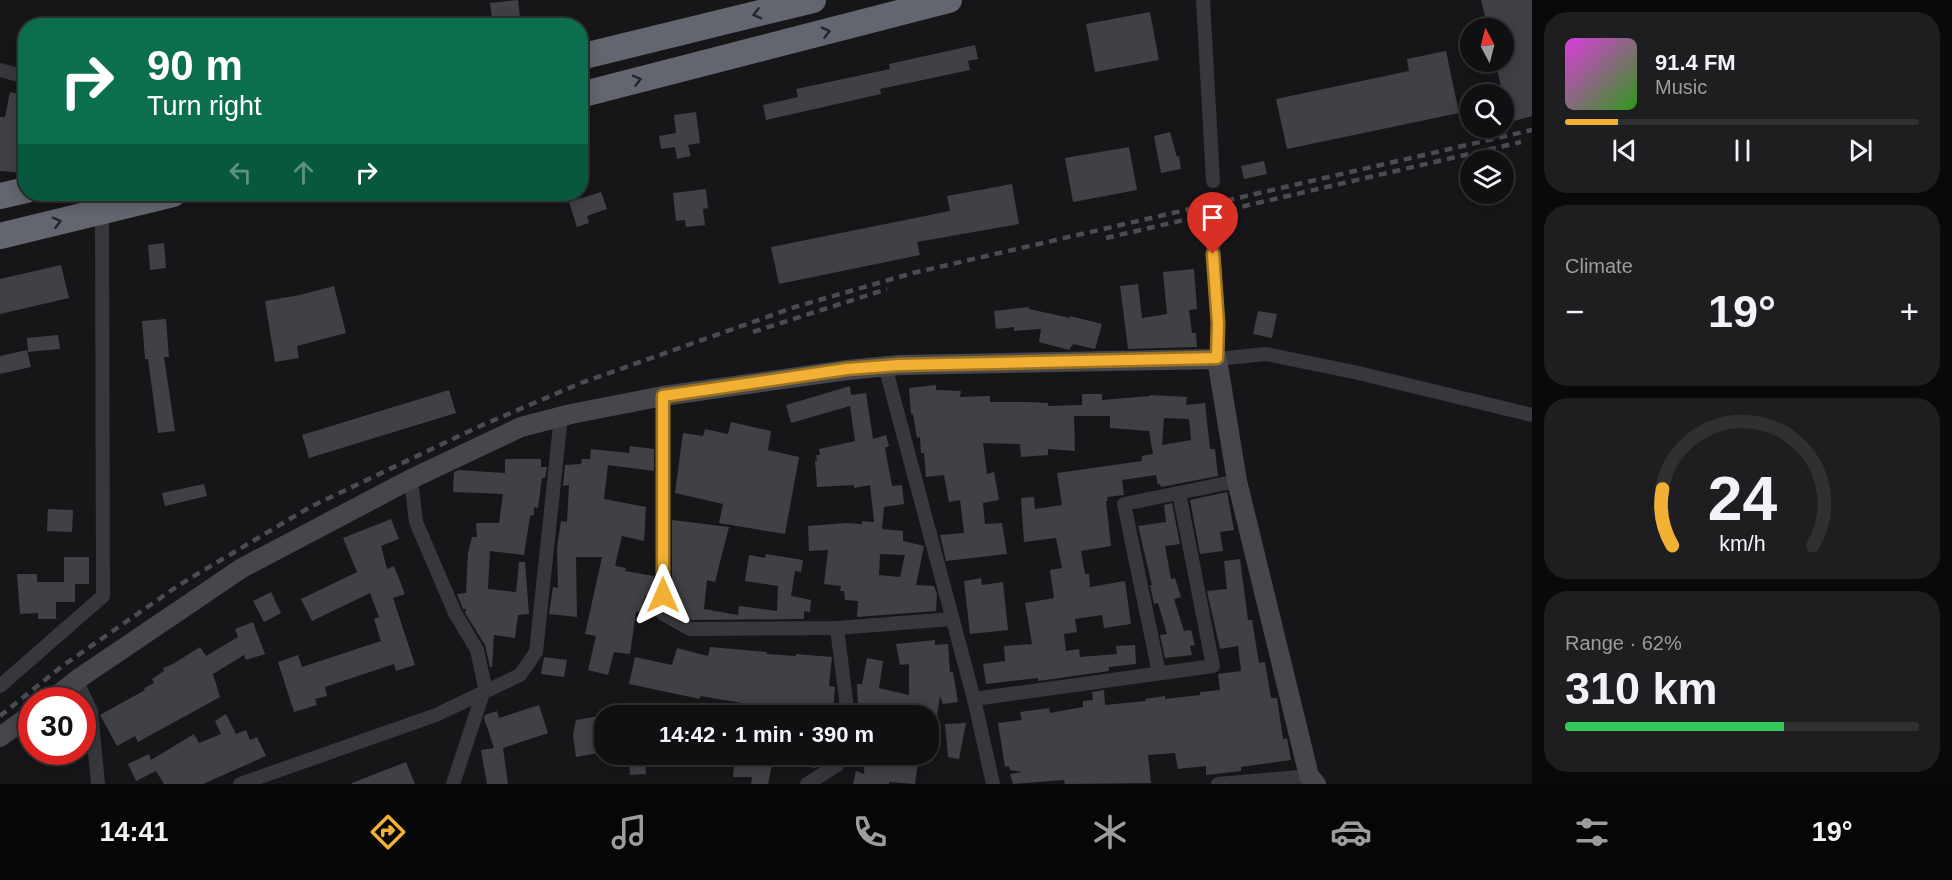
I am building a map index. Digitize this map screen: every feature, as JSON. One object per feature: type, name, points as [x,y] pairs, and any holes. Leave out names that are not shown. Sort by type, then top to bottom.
[{"type":"highway","points":[[588,55],[813,0]]},
{"type":"highway","points":[[588,93],[949,0]]},
{"type":"highway","points":[[0,196],[18,192]]},
{"type":"highway","points":[[0,236],[142,201]]},
{"type":"main road","points":[[70,687],[81,677],[242,568],[411,479],[521,427],[561,416],[663,396],[847,369],[885,366],[1217,358],[1237,481],[1313,780]]},
{"type":"main road","points":[[0,737],[18,724]]},
{"type":"street","points":[[1203,0],[1213,182]]},
{"type":"street","points":[[0,70],[18,75]]},
{"type":"street","points":[[0,686],[103,596],[102,210]]},
{"type":"street","points":[[1212,232],[1218,323],[1217,358],[1266,354],[1354,372],[1532,415]]},
{"type":"street","points":[[885,366],[974,699],[993,784]]},
{"type":"street","points":[[663,396],[663,614],[690,629],[837,628],[952,619]]},
{"type":"street","points":[[240,784],[436,715],[520,675],[536,652],[561,416]]},
{"type":"street","points":[[411,479],[416,522],[455,613],[477,650],[485,687],[453,784]]},
{"type":"street","points":[[1159,673],[1124,504],[1237,481]]},
{"type":"street","points":[[974,699],[1213,666],[1179,493]]},
{"type":"street","points":[[837,628],[847,705]]},
{"type":"street","points":[[77,682],[91,711],[98,784]]},
{"type":"street","points":[[807,784],[837,765]]},
{"type":"street","points":[[1218,784],[1313,780]]},
{"type":"building","points":[[518,0],[520,18],[492,18],[490,3]]},
{"type":"building","points":[[1481,0],[1532,0],[1532,116],[1514,121],[1514,84],[1500,84],[1498,72],[1514,72],[1514,18],[1486,18]]},
{"type":"building","points":[[1150,12],[1159,60],[1095,72],[1086,24]]},
{"type":"building","points":[[975,45],[978,59],[968,61],[970,70],[880,89],[881,94],[766,120],[763,105],[798,97],[796,89],[890,69],[889,64]]},
{"type":"building","points":[[1446,51],[1459,113],[1287,149],[1276,99],[1409,71],[1407,59]]},
{"type":"building","points":[[10,92],[18,94],[18,172],[0,171],[0,117],[5,117]]},
{"type":"building","points":[[696,112],[700,143],[688,145],[691,156],[677,159],[675,147],[661,149],[659,136],[676,133],[674,115]]},
{"type":"building","points":[[1170,132],[1181,169],[1161,173],[1154,136]]},
{"type":"building","points":[[1129,147],[1137,190],[1073,202],[1065,158]]},
{"type":"building","points":[[1264,161],[1267,174],[1244,179],[1241,166]]},
{"type":"building","points":[[1012,184],[1019,224],[917,242],[920,255],[779,284],[771,247],[950,211],[947,196]]},
{"type":"building","points":[[706,189],[708,208],[703,209],[705,225],[686,227],[685,220],[676,221],[673,193]]},
{"type":"building","points":[[601,192],[607,209],[587,216],[589,223],[577,227],[569,202],[588,201],[588,196]]},
{"type":"building","points":[[164,243],[166,268],[150,270],[148,245]]},
{"type":"building","points":[[61,265],[69,298],[0,314],[0,279]]},
{"type":"building","points":[[1194,269],[1197,309],[1189,310],[1192,333],[1196,333],[1197,347],[1128,349],[1120,286],[1138,284],[1142,318],[1167,314],[1163,272]]},
{"type":"building","points":[[334,286],[346,333],[297,346],[299,358],[275,362],[265,301]]},
{"type":"building","points":[[1029,307],[1029,309],[1102,324],[1095,349],[1073,344],[1069,350],[1039,342],[1041,329],[1014,331],[1014,327],[996,329],[994,311]]},
{"type":"building","points":[[1258,311],[1277,314],[1272,338],[1253,334]]},
{"type":"building","points":[[166,319],[169,357],[164,357],[175,431],[158,433],[148,359],[145,359],[142,321]]},
{"type":"building","points":[[58,335],[60,349],[28,352],[27,338]]},
{"type":"building","points":[[27,350],[31,367],[0,374],[0,356]]},
{"type":"building","points":[[936,385],[936,390],[961,391],[960,397],[990,396],[990,402],[1048,403],[1048,406],[1082,405],[1082,394],[1102,394],[1102,400],[1150,395],[1187,397],[1186,405],[1205,403],[1210,449],[1215,449],[1218,476],[1161,487],[1160,484],[1158,485],[1156,475],[1122,480],[1124,495],[1107,497],[1108,501],[1106,501],[1111,546],[1081,551],[1085,574],[1089,574],[1090,587],[1125,581],[1131,624],[1104,628],[1102,615],[1075,619],[1077,632],[1064,634],[1066,651],[1079,649],[1080,657],[1117,654],[1116,646],[1135,645],[1136,664],[1109,667],[1109,671],[1038,681],[1038,678],[986,684],[983,664],[1005,661],[1004,646],[1032,644],[1025,603],[1054,598],[1050,570],[1062,568],[1056,538],[1024,542],[1021,498],[1034,497],[1035,509],[1062,505],[1057,473],[1142,461],[1142,456],[1153,454],[1149,431],[1110,428],[1110,416],[1074,416],[1075,451],[1048,449],[1048,455],[1021,457],[1020,444],[983,443],[987,474],[994,472],[999,500],[983,503],[985,524],[1002,523],[1007,554],[946,561],[940,535],[964,533],[960,500],[949,502],[944,475],[926,477],[924,453],[921,453],[920,437],[917,438],[913,414],[911,414],[909,388]],"holes":[[[1164,418],[1189,419],[1191,440],[1162,445]]]},
{"type":"building","points":[[850,386],[851,395],[866,393],[873,439],[886,435],[889,446],[885,448],[892,486],[902,485],[904,504],[884,507],[882,529],[903,531],[903,541],[924,546],[916,585],[934,586],[937,594],[936,611],[857,617],[858,601],[845,600],[844,591],[840,591],[841,586],[824,584],[828,550],[809,551],[808,526],[874,522],[870,485],[854,488],[854,485],[817,487],[815,461],[817,461],[816,455],[820,455],[819,449],[855,441],[850,406],[791,423],[786,405]],"holes":[[[880,554],[905,555],[900,577],[879,575]]]},
{"type":"building","points":[[449,390],[456,413],[309,458],[302,435]]},
{"type":"building","points":[[731,422],[771,431],[768,450],[799,457],[785,534],[719,523],[723,504],[675,493],[683,433],[703,436],[705,429],[728,434]]},
{"type":"building","points":[[630,446],[654,449],[654,471],[608,465],[604,499],[646,507],[644,541],[622,536],[615,566],[626,568],[625,571],[654,576],[654,597],[645,596],[642,613],[636,612],[630,654],[614,652],[608,675],[588,670],[596,636],[585,634],[602,557],[576,557],[577,617],[549,614],[553,587],[558,588],[557,547],[561,521],[567,522],[569,485],[563,486],[565,465],[581,464],[582,459],[590,459],[591,449],[629,453]]},
{"type":"building","points":[[505,459],[541,459],[541,467],[547,467],[545,478],[542,478],[538,508],[534,507],[534,515],[530,516],[524,555],[490,551],[488,589],[516,592],[519,562],[525,562],[529,614],[518,615],[515,638],[494,635],[492,667],[490,667],[485,645],[465,613],[466,609],[463,609],[457,594],[466,593],[468,553],[472,537],[477,537],[476,523],[499,523],[503,494],[453,492],[454,472],[458,470],[505,473]]},
{"type":"building","points":[[204,484],[207,496],[165,506],[162,493]]},
{"type":"building","points":[[1227,492],[1234,530],[1220,532],[1223,551],[1200,554],[1190,500]]},
{"type":"building","points":[[1172,503],[1180,544],[1165,546],[1171,579],[1175,578],[1181,597],[1174,599],[1184,631],[1191,630],[1195,645],[1190,646],[1192,655],[1165,658],[1160,635],[1167,634],[1158,603],[1154,604],[1150,585],[1152,585],[1138,526],[1166,522],[1164,505]]},
{"type":"building","points":[[48,509],[73,510],[72,532],[47,531]]},
{"type":"building","points":[[391,519],[399,539],[381,546],[387,569],[394,566],[405,594],[393,598],[415,665],[396,671],[394,664],[325,687],[327,696],[315,699],[317,705],[294,712],[278,662],[298,655],[302,667],[381,641],[374,619],[379,617],[370,593],[312,621],[301,599],[357,572],[343,538]]},
{"type":"building","points":[[672,520],[729,527],[715,582],[707,580],[704,609],[738,615],[739,606],[777,611],[778,586],[745,581],[749,555],[765,558],[766,554],[803,560],[801,572],[795,571],[791,596],[811,600],[810,612],[804,611],[804,619],[692,620],[677,612],[679,601],[672,600]]},
{"type":"building","points":[[64,557],[89,557],[89,584],[75,584],[75,602],[56,602],[56,619],[38,619],[38,613],[20,614],[17,574],[37,574],[37,582],[64,582]]},
{"type":"building","points":[[1240,559],[1248,620],[1252,620],[1259,663],[1265,662],[1271,698],[1277,698],[1283,739],[1287,738],[1291,760],[1241,767],[1241,771],[1206,775],[1206,766],[1178,769],[1175,753],[1148,755],[1151,783],[1065,784],[1064,780],[1013,784],[1010,774],[1023,772],[1010,770],[1009,766],[1005,767],[998,723],[1022,720],[1020,712],[1049,708],[1050,713],[1083,707],[1083,701],[1093,700],[1092,692],[1104,690],[1105,705],[1146,701],[1145,699],[1165,696],[1165,699],[1200,695],[1200,692],[1220,690],[1218,674],[1241,671],[1238,646],[1220,649],[1207,591],[1227,589],[1224,561]]},
{"type":"building","points":[[981,578],[982,585],[1003,582],[1008,630],[970,634],[964,581]]},
{"type":"building","points":[[271,592],[281,613],[264,622],[253,601]]},
{"type":"building","points":[[253,622],[265,654],[246,660],[244,655],[213,674],[220,697],[138,742],[135,736],[117,746],[100,715],[145,690],[144,688],[154,683],[152,679],[164,671],[163,668],[200,647],[206,656],[238,637],[235,629]]},
{"type":"building","points":[[935,640],[935,645],[948,644],[950,672],[953,672],[958,702],[943,704],[940,696],[939,705],[858,705],[857,684],[862,684],[867,658],[883,661],[879,688],[909,695],[909,664],[900,665],[896,644]]},
{"type":"building","points":[[710,647],[767,652],[767,654],[832,657],[829,686],[835,687],[833,705],[748,705],[700,696],[700,699],[629,684],[635,657],[672,665],[677,648],[708,656]]},
{"type":"building","points":[[544,657],[567,660],[564,677],[541,674]]},
{"type":"building","points":[[539,705],[548,733],[503,748],[508,784],[487,784],[481,750],[494,748],[485,715],[497,711],[499,718]]},
{"type":"building","points":[[226,714],[236,734],[246,730],[250,740],[257,737],[266,756],[203,784],[164,784],[156,771],[136,781],[128,764],[149,754],[151,760],[194,734],[199,743],[221,734],[215,721]]},
{"type":"building","points":[[594,717],[594,754],[576,757],[573,735],[576,720]]},
{"type":"building","points":[[966,723],[959,759],[948,757],[945,724]]},
{"type":"building","points":[[406,762],[415,784],[352,784],[352,783]]},
{"type":"building","points":[[629,765],[645,765],[646,774],[630,775]]},
{"type":"building","points":[[734,765],[772,765],[768,784],[751,784],[752,777],[733,777]]},
{"type":"building","points":[[800,765],[821,765],[815,768]]},
{"type":"building","points":[[864,765],[918,765],[915,784],[889,782],[889,784],[853,784],[856,771],[864,774]]},
{"type":"railway","points":[[0,716],[61,667],[179,585],[310,507],[478,427],[581,383],[795,307],[913,273],[1532,130]]},
{"type":"railway","points":[[1106,238],[1521,142]]},
{"type":"railway","points":[[753,332],[887,289]]},
{"type":"route","points":[[663,595],[663,396],[847,369],[899,365],[1217,358],[1218,323],[1213,254]]}]
